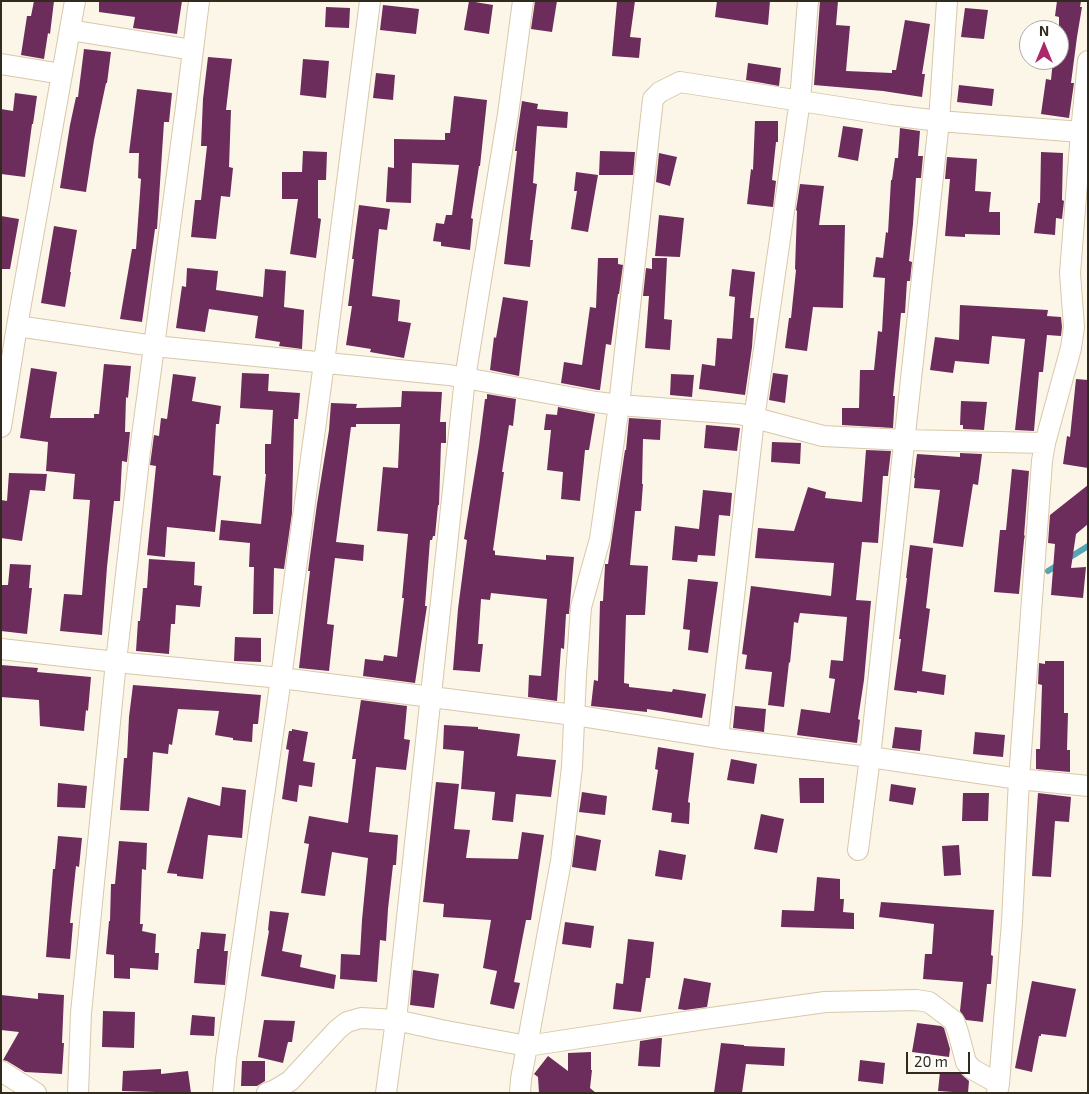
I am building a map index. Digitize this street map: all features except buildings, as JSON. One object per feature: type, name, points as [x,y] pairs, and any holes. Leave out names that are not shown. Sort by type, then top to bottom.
[{"type":"street","points":[[1,427],[17,326],[76,1]]},
{"type":"street","points":[[78,1093],[81,1013],[116,662],[140,451],[199,1]]},
{"type":"street","points":[[223,1093],[226,1059],[324,363],[370,1]]},
{"type":"street","points":[[386,1093],[396,1020],[465,378],[508,114],[524,1]]},
{"type":"street","points":[[718,738],[754,419],[800,100],[808,1]]},
{"type":"street","points":[[858,850],[870,757],[939,121],[947,1]]},
{"type":"street","points":[[70,30],[193,50]]},
{"type":"street","points":[[998,1088],[1012,922],[1019,778],[1042,461],[1045,443],[1071,348],[1081,326],[1070,273],[1088,61]]},
{"type":"street","points":[[1,64],[62,74]]},
{"type":"street","points":[[520,1093],[561,861],[572,767],[581,607],[600,539],[618,405],[653,99],[660,92],[680,82],[890,115],[939,121],[1081,132]]},
{"type":"street","points":[[17,326],[154,346],[449,374],[596,402],[740,414],[823,436],[1045,443]]},
{"type":"street","points":[[1,649],[281,678],[574,716],[718,738],[1088,786]]},
{"type":"street","points":[[267,1093],[290,1081],[337,1030],[347,1022],[360,1018],[396,1020],[527,1046],[816,1003],[916,1000],[929,1002],[954,1021],[966,1062],[972,1069],[998,1088]]},
{"type":"street","points":[[1,1071],[36,1093]]},
{"type":"waterway","points":[[1048,571],[1088,546]]}]
